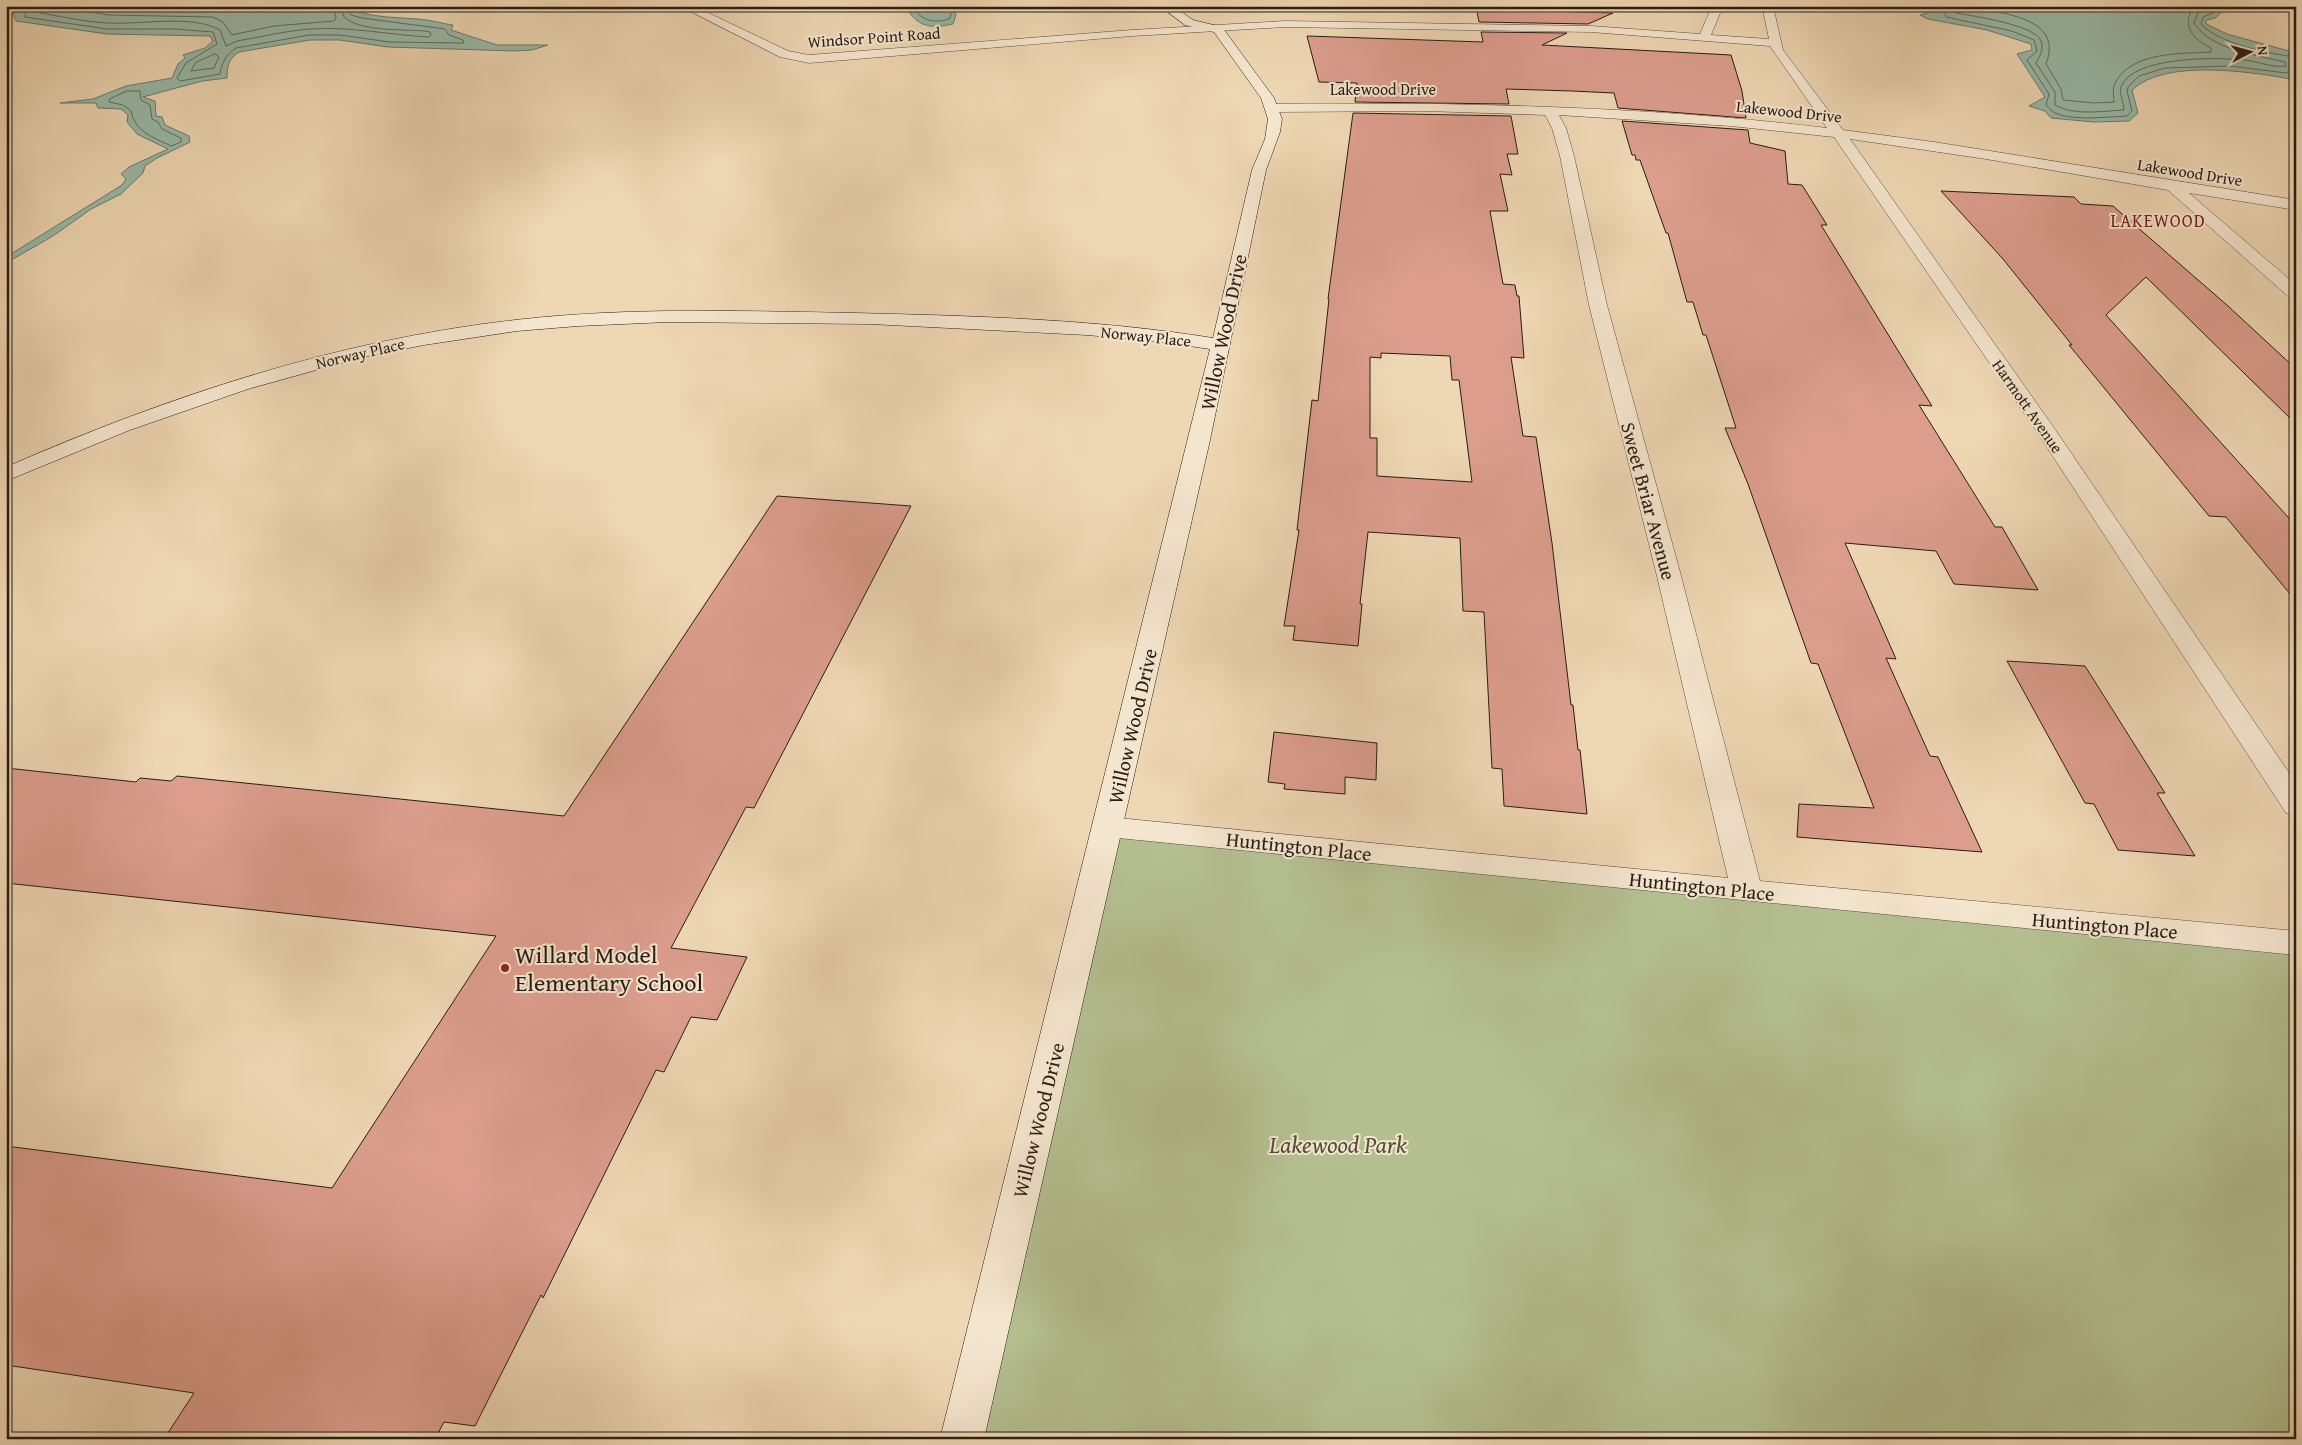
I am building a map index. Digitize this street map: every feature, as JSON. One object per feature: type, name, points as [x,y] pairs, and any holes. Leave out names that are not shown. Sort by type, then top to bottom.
[{"type":"street","name":"Windsor Point Road","points":[[685,6],[796,58],[824,59],[1132,33],[1218,29]]},
{"type":"street","points":[[1166,6],[1189,23],[1218,29],[1285,24],[1446,25],[1591,29],[1775,43]]},
{"type":"street","points":[[1704,38],[1718,6]]},
{"type":"street","name":"Harmott Avenue","points":[[1767,6],[1777,50],[2045,430],[2296,806]]},
{"type":"street","points":[[1218,29],[1226,21],[1221,16]]},
{"type":"street","points":[[1218,29],[1224,42],[1272,102],[1273,108]]},
{"type":"street","name":"Lakewood Drive","points":[[1273,108],[1414,106],[1692,119],[1838,134],[1958,150],[2174,188],[2296,205]]},
{"type":"street","name":"Willow Wood Drive","points":[[962,1439],[1108,826],[1259,170],[1275,120],[1273,108]]},
{"type":"street","name":"Sweet Briar Avenue","points":[[1550,111],[1559,128],[1567,156],[1598,305],[1670,581],[1747,891]]},
{"type":"street","points":[[2174,188],[2296,294]]},
{"type":"street","name":"Norway Place","points":[[6,475],[73,444],[156,412],[273,374],[349,354],[478,330],[558,321],[627,317],[732,317],[842,331],[1063,345],[1142,347],[1220,345]]},
{"type":"street","name":"Huntington Place","points":[[1108,826],[1747,891],[2296,943]]},
{"type":"green space","name":"Lakewood Park","points":[[1108,827],[2296,940],[2296,1439],[962,1439]]},
{"type":"water","points":[[27,6],[350,6],[364,13],[374,15],[426,20],[453,25],[451,30],[497,45],[548,45],[532,50],[514,51],[388,47],[340,40],[310,40],[239,52],[232,57],[227,70],[227,78],[202,81],[143,97],[155,101],[156,116],[162,117],[165,125],[189,136],[190,142],[145,166],[143,173],[121,194],[91,209],[53,236],[6,263],[6,257],[122,185],[126,179],[121,174],[129,167],[168,149],[137,134],[127,122],[128,115],[121,109],[98,108],[96,103],[60,103],[93,99],[126,86],[172,78],[178,64],[185,58],[183,55],[205,48],[213,41],[210,36],[107,34],[16,21],[13,14]]},
{"type":"water","points":[[905,6],[952,6],[956,15],[953,24],[925,25],[915,18]]},
{"type":"water","points":[[1951,6],[2239,6],[2224,10],[2215,18],[2206,20],[2206,24],[2227,34],[2296,53],[2296,73],[2293,74],[2296,76],[2296,80],[2234,71],[2187,71],[2166,74],[2147,80],[2132,90],[2138,113],[2129,121],[2094,122],[2051,118],[2045,111],[2029,106],[2045,97],[2017,54],[2032,50],[2031,44],[1987,30],[1928,19],[1920,15]]},
{"type":"building","points":[[1476,7],[1613,13],[1588,24],[1479,22]]},
{"type":"building","points":[[1481,32],[1567,33],[1542,45],[1731,55],[1742,91],[1746,118],[1618,108],[1614,93],[1572,91],[1506,89],[1509,104],[1355,102],[1357,83],[1319,82],[1307,36],[1483,42]]},
{"type":"building","points":[[1353,113],[1511,116],[1518,154],[1507,154],[1512,175],[1500,174],[1508,211],[1490,211],[1503,284],[1515,285],[1517,296],[1519,296],[1524,358],[1511,357],[1523,436],[1536,437],[1552,543],[1571,705],[1573,705],[1578,750],[1580,750],[1587,814],[1504,806],[1502,769],[1492,768],[1484,612],[1463,611],[1460,538],[1368,532],[1360,604],[1362,604],[1358,646],[1293,640],[1295,626],[1284,626],[1299,530],[1297,530],[1312,400],[1318,401],[1328,299]],"holes":[[[1381,353],[1450,356],[1452,380],[1459,380],[1472,482],[1377,476],[1377,438],[1370,438],[1370,357],[1381,358]]]},
{"type":"building","points":[[1622,121],[1748,130],[1750,143],[1785,151],[1788,184],[1802,185],[1827,225],[1821,225],[1932,406],[1919,405],[1995,527],[2002,527],[2038,590],[1954,584],[1936,551],[1845,543],[1896,659],[1886,658],[1930,756],[1938,757],[1982,852],[1797,837],[1799,804],[1874,808],[1818,664],[1811,663],[1748,484],[1725,428],[1736,428],[1706,335],[1703,335],[1693,302],[1687,302],[1668,233],[1666,233],[1640,160],[1636,160],[1635,155],[1632,155]]},
{"type":"building","points":[[1941,191],[2074,197],[2081,204],[2113,206],[2228,306],[2296,369],[2296,424],[2146,277],[2106,315],[2296,526],[2296,601],[2226,517],[2209,516],[2069,345],[2072,345],[2003,259]]},
{"type":"building","points":[[777,496],[911,506],[754,808],[746,807],[671,948],[747,957],[717,1020],[691,1017],[664,1072],[656,1070],[543,1298],[541,1295],[475,1426],[444,1422],[435,1439],[164,1439],[194,1393],[6,1365],[6,1146],[332,1188],[496,936],[6,883],[6,768],[136,782],[140,778],[171,781],[177,776],[564,816]]},
{"type":"building","points":[[2007,661],[2085,666],[2165,793],[2157,793],[2195,856],[2118,850],[2094,804],[2085,803]]},
{"type":"building","points":[[1274,732],[1377,743],[1376,780],[1345,777],[1345,794],[1284,789],[1285,784],[1268,782]]},
{"type":"place","name":"Willard Model Elementary School","points":[[505,968]]},
{"type":"district","name":"LAKEWOOD","points":[[2158,220]]}]
